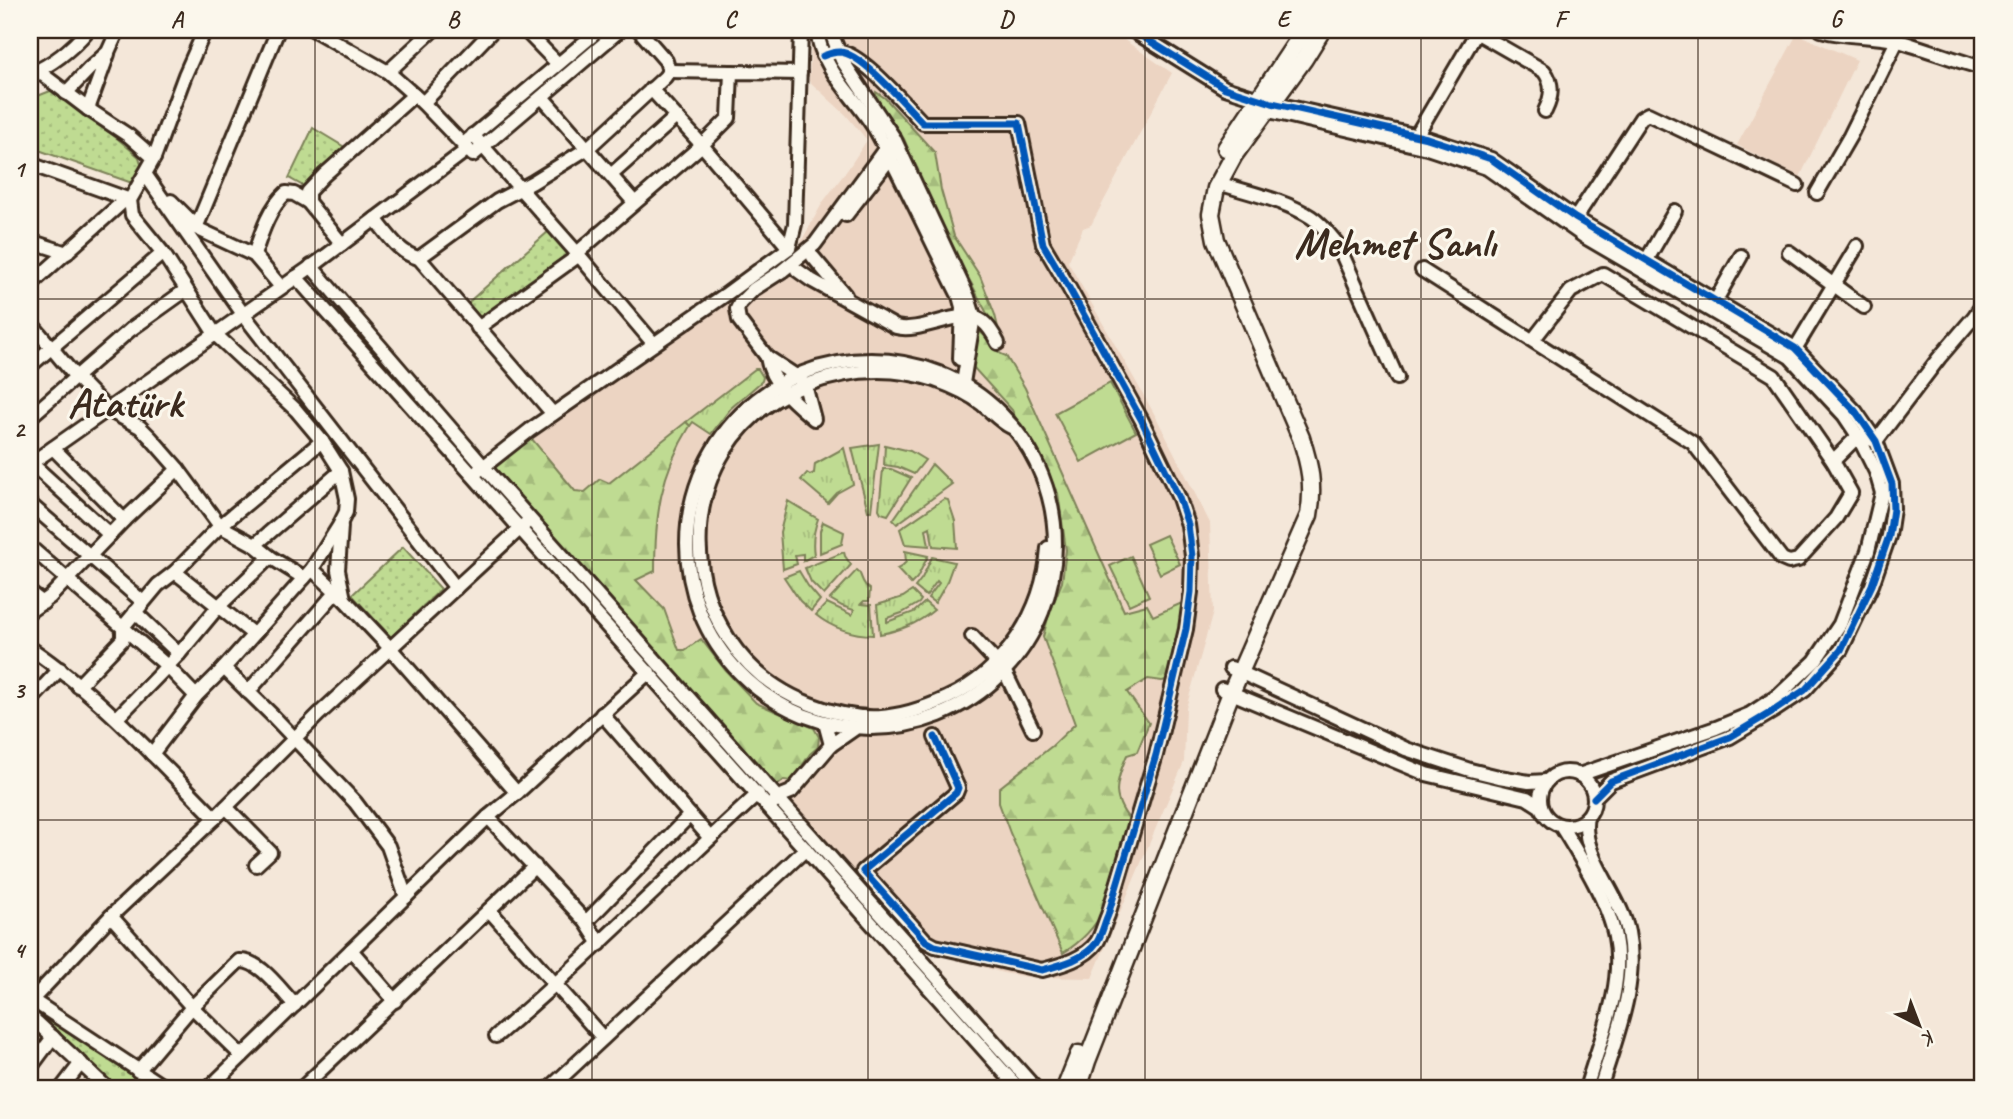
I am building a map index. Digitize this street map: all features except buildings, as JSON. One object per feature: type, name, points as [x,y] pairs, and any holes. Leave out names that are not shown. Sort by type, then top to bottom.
[{"type":"main road","points":[[1235,670],[1309,515],[1312,495],[1311,468],[1301,438],[1216,240],[1211,215],[1219,183],[1302,30]]},
{"type":"main road","points":[[1065,1089],[1299,512],[1303,495],[1301,470],[1292,442],[1206,243],[1201,214],[1207,184],[1226,150],[1322,30]]},
{"type":"main road","points":[[1078,1089],[1226,691]]},
{"type":"street","points":[[88,30],[63,57],[34,72],[130,136],[153,158]]},
{"type":"street","points":[[88,109],[118,30]]},
{"type":"street","points":[[30,285],[128,200],[153,158],[205,30]]},
{"type":"street","points":[[196,228],[278,30]]},
{"type":"street","points":[[314,30],[388,72],[471,149],[520,189],[654,344]]},
{"type":"street","points":[[388,72],[433,30]]},
{"type":"street","points":[[307,202],[309,192],[324,175],[418,99],[493,30]]},
{"type":"street","points":[[525,30],[558,64]]},
{"type":"street","points":[[471,149],[473,135],[599,30]]},
{"type":"street","points":[[110,535],[31,464],[311,267],[542,97],[620,30]]},
{"type":"street","points":[[639,30],[666,61],[669,72]]},
{"type":"street","points":[[479,471],[553,414],[789,248],[795,224],[800,30]]},
{"type":"street","points":[[817,30],[819,49],[823,56],[878,134],[892,148]]},
{"type":"street","points":[[830,30],[838,52],[892,148],[968,297],[959,383]]},
{"type":"street","points":[[1132,30],[1224,88],[1263,105],[1427,148],[1487,168],[1573,223],[1793,353],[1856,412],[1876,441],[1892,484],[1893,509],[1888,536],[1872,585],[1841,650],[1805,690],[1730,737],[1628,773],[1611,781],[1594,798]]},
{"type":"street","points":[[1719,30],[1726,30]]},
{"type":"street","points":[[1821,30],[1897,41],[1983,68]]},
{"type":"street","points":[[1416,136],[1477,31],[1544,71],[1551,90],[1545,111]]},
{"type":"street","points":[[1817,193],[1850,136],[1897,41]]},
{"type":"street","points":[[66,93],[108,52]]},
{"type":"street","points":[[807,710],[825,723],[854,729],[893,728],[914,718],[978,693],[1027,640],[1038,620],[1054,576],[1056,551],[1051,503],[1042,481],[1010,427],[959,383],[917,364],[881,360],[849,363],[782,389],[769,391],[741,413],[706,460],[692,494],[685,544],[694,596],[702,618],[726,658],[760,690],[789,709],[807,710],[864,719],[914,718],[935,737],[956,779],[956,793],[863,871],[926,941],[935,946],[1042,970],[1058,966],[1079,957],[1091,948],[1098,940],[1108,915],[1156,755],[1186,629],[1192,556],[1179,498],[1141,419],[1043,244],[1019,123],[923,123],[865,65],[852,56],[838,52],[823,56]]},
{"type":"street","points":[[419,258],[497,201],[587,148],[669,72],[800,73]]},
{"type":"street","points":[[478,328],[578,254],[729,118],[731,72]]},
{"type":"street","points":[[651,89],[789,248]]},
{"type":"street","points":[[542,97],[634,202]]},
{"type":"street","points":[[1263,105],[1416,136],[1491,159],[1573,223]]},
{"type":"street","points":[[1573,223],[1641,118],[1648,114],[1797,185]]},
{"type":"street","points":[[611,175],[676,117]]},
{"type":"street","points":[[746,328],[746,312],[751,302],[797,270],[825,244],[892,148]]},
{"type":"street","points":[[767,357],[768,366],[782,389],[814,419],[801,381],[767,357],[738,317],[737,309],[754,289],[815,244],[892,148]]},
{"type":"street","points":[[30,164],[128,200]]},
{"type":"street","points":[[145,174],[196,228],[254,255],[281,287]]},
{"type":"street","points":[[145,174],[243,314],[456,587]]},
{"type":"street","points":[[1219,183],[1288,206],[1311,217],[1338,244],[1398,377]]},
{"type":"street","points":[[254,255],[265,226],[286,193],[294,194],[307,202],[342,244]]},
{"type":"street","points":[[128,200],[132,215],[163,253],[215,334],[296,411],[322,441],[341,471],[347,499],[346,512],[341,522],[308,574],[196,696],[152,754]]},
{"type":"street","points":[[1643,265],[1675,211]]},
{"type":"street","points":[[375,219],[402,250],[409,256],[419,258],[553,414]]},
{"type":"street","points":[[31,242],[67,253]]},
{"type":"street","points":[[1793,353],[1857,246]]},
{"type":"street","points":[[1789,252],[1864,307]]},
{"type":"street","points":[[30,366],[163,253]]},
{"type":"street","points":[[1713,305],[1741,256]]},
{"type":"street","points":[[813,257],[850,301]]},
{"type":"street","points":[[311,267],[479,471]]},
{"type":"street","points":[[797,270],[896,327],[922,327],[968,316],[984,321],[998,343]]},
{"type":"street","points":[[1422,270],[1693,443],[1782,558],[1789,562],[1798,560],[1836,519],[1851,494],[1833,461],[1774,376],[1603,274],[1571,291],[1533,340]]},
{"type":"street","points":[[296,277],[479,471],[773,802],[842,870],[1036,1089]]},
{"type":"street","points":[[30,417],[130,330],[186,290]]},
{"type":"street","points":[[1876,441],[1983,304]]},
{"type":"street","points":[[30,322],[75,376],[108,410],[140,427],[178,469],[220,526],[256,545],[270,557],[308,574],[340,595],[517,793]]},
{"type":"street","points":[[1579,775],[1750,714],[1779,695],[1815,662],[1840,624],[1868,551],[1882,493],[1880,481],[1858,436],[1844,415],[1793,353]]},
{"type":"street","points":[[1833,461],[1858,436]]},
{"type":"street","points":[[1858,436],[1876,441]]},
{"type":"street","points":[[78,686],[123,639],[123,627],[158,585],[175,572],[220,526],[322,441]]},
{"type":"street","points":[[53,448],[124,520]]},
{"type":"street","points":[[30,611],[68,580],[124,520],[178,469]]},
{"type":"street","points":[[256,545],[341,471]]},
{"type":"street","points":[[30,504],[91,555],[179,654]]},
{"type":"street","points":[[248,692],[340,595],[338,570],[341,522]]},
{"type":"street","points":[[167,1089],[31,1001],[111,916],[215,818],[294,738],[526,523]]},
{"type":"street","points":[[526,523],[649,672],[758,794],[773,802],[806,849],[1019,1089]]},
{"type":"street","points":[[30,547],[166,665],[196,696]]},
{"type":"street","points":[[117,718],[179,654],[218,607],[270,557]]},
{"type":"street","points":[[175,572],[253,634]]},
{"type":"street","points":[[30,593],[43,603]]},
{"type":"street","points":[[972,636],[1001,666],[1033,730]]},
{"type":"street","points":[[30,648],[60,668],[117,718],[215,818]]},
{"type":"street","points":[[30,701],[60,668]]},
{"type":"street","points":[[224,668],[355,802],[388,846],[406,897]]},
{"type":"street","points":[[1235,670],[1406,749],[1470,770],[1529,782],[1547,781],[1559,774],[1573,773],[1590,785],[1594,798],[1585,828],[1588,843],[1623,912],[1629,932],[1630,951],[1625,1006],[1600,1089]]},
{"type":"street","points":[[208,1089],[488,817],[649,672]]},
{"type":"street","points":[[1226,691],[1426,775],[1527,798],[1541,807],[1549,819],[1561,825],[1575,825],[1587,817]]},
{"type":"street","points":[[934,710],[935,737]]},
{"type":"street","points":[[602,714],[710,838]]},
{"type":"street","points":[[825,723],[831,745]]},
{"type":"street","points":[[773,802],[791,792],[831,745],[854,729]]},
{"type":"street","points":[[1541,807],[1541,793],[1547,781]]},
{"type":"street","points":[[496,1036],[556,985],[758,794]]},
{"type":"street","points":[[226,807],[270,852],[256,865]]},
{"type":"street","points":[[586,922],[690,816]]},
{"type":"street","points":[[488,817],[586,922],[600,944]]},
{"type":"street","points":[[1561,825],[1609,917],[1617,944],[1617,973],[1612,998],[1586,1089]]},
{"type":"street","points":[[549,1089],[806,849]]},
{"type":"street","points":[[301,1089],[535,866]]},
{"type":"street","points":[[489,910],[603,1038]]},
{"type":"street","points":[[111,916],[192,1007],[242,1056]]},
{"type":"street","points":[[351,950],[395,1001]]},
{"type":"street","points":[[138,1072],[192,1007],[239,961],[258,966],[295,1005]]},
{"type":"street","points":[[30,1016],[105,1088]]},
{"type":"street","points":[[30,1068],[53,1037]]},
{"type":"street","points":[[61,1089],[81,1063]]},
{"type":"shaded area","points":[[812,30],[1110,30],[1172,73],[1091,225],[1083,228],[1068,262],[1156,417],[1210,523],[1213,612],[1186,708],[1184,762],[1092,978],[1028,977],[1003,973],[916,946],[673,667],[494,467],[495,461],[532,439],[796,251],[823,202],[867,140],[846,115],[809,81]]},
{"type":"shaded area","points":[[1797,34],[1857,60],[1800,177],[1737,145]]},
{"type":"green space","points":[[53,90],[139,157],[142,167],[132,183],[30,147],[30,99]]},
{"type":"green space","points":[[876,92],[885,98],[935,153],[941,190],[954,236],[980,276],[1001,340],[943,230],[904,139],[876,97]]},
{"type":"green space","points":[[313,128],[346,148],[305,187],[289,178]]},
{"type":"green space","points":[[549,231],[569,253],[481,319],[470,308],[471,300]]},
{"type":"green space","points":[[978,331],[998,352],[1006,356],[1025,388],[1124,611],[1147,605],[1153,616],[1182,603],[1188,647],[1175,678],[1162,681],[1148,679],[1127,692],[1149,723],[1137,752],[1127,755],[1117,784],[1118,800],[1135,826],[1118,880],[1092,928],[1079,942],[1063,953],[1010,833],[999,803],[999,788],[1075,724],[1043,637],[1062,582],[1066,550],[1058,493],[1031,451],[1012,410],[972,366]]},
{"type":"green space","points":[[758,369],[763,377],[762,381],[731,408],[711,434],[693,422],[690,426],[686,422]]},
{"type":"green space","points":[[1110,383],[1136,432],[1081,462],[1055,413]]},
{"type":"green space","points":[[686,422],[690,426],[672,461],[661,496],[656,532],[655,571],[636,580],[664,609],[679,650],[685,650],[701,639],[756,703],[814,728],[819,737],[818,747],[791,781],[784,780],[777,786],[494,467],[495,461],[532,439],[575,491],[585,492],[600,479],[609,483]]},
{"type":"green space","points":[[879,444],[871,511],[868,511],[852,448]]},
{"type":"green space","points":[[885,445],[910,451],[925,460],[914,474],[898,467],[884,465]]},
{"type":"green space","points":[[844,448],[853,484],[837,493],[828,503],[801,480],[807,473],[814,473],[815,464]]},
{"type":"green space","points":[[932,464],[952,484],[897,524],[893,520]]},
{"type":"green space","points":[[883,469],[891,469],[911,478],[888,515],[881,513],[879,509]]},
{"type":"green space","points":[[944,499],[948,500],[955,521],[957,548],[933,546],[930,527],[926,529],[929,546],[905,544],[900,529]]},
{"type":"green space","points":[[788,501],[818,519],[813,537],[814,555],[803,561],[803,554],[795,555],[797,564],[783,569],[780,532]]},
{"type":"green space","points":[[823,522],[844,532],[842,544],[820,553],[820,531]]},
{"type":"green space","points":[[1166,535],[1180,564],[1160,574],[1146,544]]},
{"type":"green space","points":[[403,547],[441,589],[391,637],[353,594]]},
{"type":"green space","points":[[905,551],[928,556],[911,584],[897,569],[906,562]]},
{"type":"green space","points":[[844,552],[851,565],[824,595],[811,582],[805,568]]},
{"type":"green space","points":[[1131,556],[1149,596],[1129,605],[1110,566]]},
{"type":"green space","points":[[932,557],[954,562],[935,603],[928,598],[939,583],[937,581],[926,596],[915,587]]},
{"type":"green space","points":[[857,570],[870,589],[869,601],[861,604],[871,605],[873,635],[843,630],[816,615],[827,603],[852,615],[854,610],[830,599]]},
{"type":"green space","points":[[799,571],[820,600],[811,611],[800,601],[784,577]]},
{"type":"green space","points":[[912,591],[921,600],[919,603],[887,618],[887,622],[914,612],[925,602],[934,610],[909,626],[880,634],[877,605],[903,597]]},
{"type":"green space","points":[[45,1014],[153,1089],[118,1089],[42,1017]]},
{"type":"cycle path","points":[[1132,30],[1225,88],[1272,103],[1427,138],[1491,159],[1575,218],[1795,348],[1856,412],[1876,441],[1892,484],[1893,509],[1889,536],[1872,585],[1841,650],[1805,690],[1730,737],[1611,781],[1594,798]]},
{"type":"cycle path","points":[[823,56],[840,52],[860,61],[923,123],[1019,123],[1043,244],[1141,419],[1179,498],[1188,525],[1192,556],[1186,629],[1156,755],[1108,915],[1097,942],[1086,953],[1042,970],[935,946],[926,941],[863,871],[956,793],[958,788],[935,737]]},
{"type":"district","name":"Mehmet Sanlı","points":[[1395,242]]},
{"type":"district","name":"Atatürk","points":[[125,402]]}]
